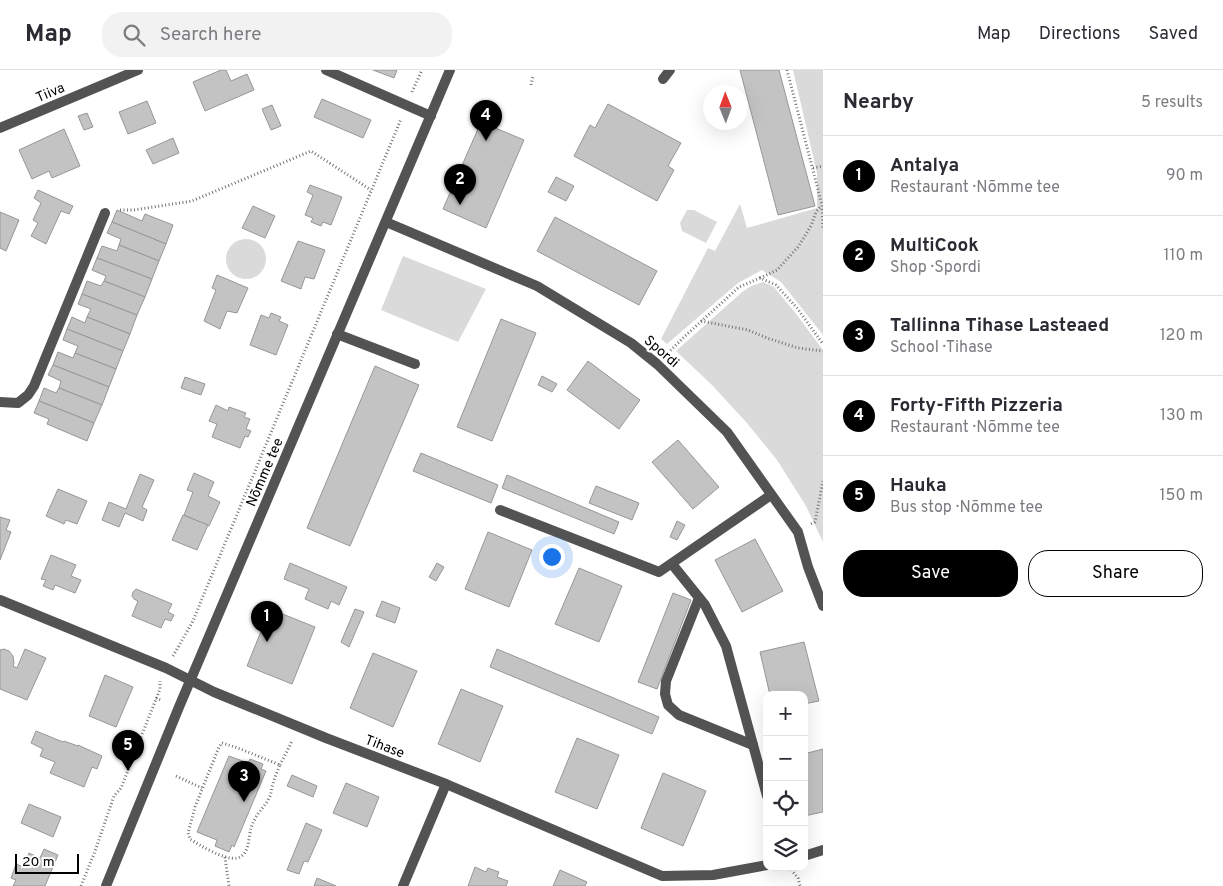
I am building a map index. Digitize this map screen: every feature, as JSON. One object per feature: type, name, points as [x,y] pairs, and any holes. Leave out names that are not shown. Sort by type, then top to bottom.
[{"type":"street","name":"Tiiva","points":[[0,128],[138,70]]},
{"type":"street","points":[[326,70],[431,116]]},
{"type":"street","name":"Nõmme tee","points":[[106,886],[337,334],[450,70]]},
{"type":"street","points":[[663,79],[670,70]]},
{"type":"street","points":[[0,402],[18,404],[34,386],[105,213]]},
{"type":"street","name":"Spordi","points":[[386,222],[537,286],[631,343],[658,364],[726,432],[798,532],[823,606]]},
{"type":"street","points":[[337,334],[415,364]]},
{"type":"street","points":[[500,510],[659,572],[771,494]]},
{"type":"street","points":[[672,564],[705,605],[726,646],[763,781]]},
{"type":"street","points":[[699,598],[666,682],[665,694],[668,705],[679,715],[753,745]]},
{"type":"street","name":"Tihase","points":[[0,600],[166,668],[214,692],[446,784],[660,881],[713,875],[763,865]]},
{"type":"street","points":[[403,886],[446,784]]},
{"type":"street","points":[[808,855],[823,850]]},
{"type":"path","points":[[414,88],[422,70]]},
{"type":"path","points":[[787,70],[822,205],[823,229]]},
{"type":"path","points":[[531,85],[533,76]]},
{"type":"path","points":[[172,658],[195,614],[402,117]]},
{"type":"path","points":[[105,213],[111,210],[134,210],[192,201],[311,151],[371,190]]},
{"type":"path","points":[[813,168],[823,166]]},
{"type":"path","points":[[658,364],[701,321],[739,287],[778,270],[798,247],[811,226],[816,212],[822,205]]},
{"type":"path","points":[[760,278],[776,285],[797,308],[823,344]]},
{"type":"path","points":[[701,321],[748,330],[798,348],[823,351]]},
{"type":"path","points":[[798,532],[815,522],[823,482]]},
{"type":"path","points":[[81,886],[114,796],[121,788],[160,689],[160,678]]},
{"type":"path","points":[[156,698],[161,700]]},
{"type":"path","points":[[280,765],[222,743],[219,746],[195,807],[188,833],[190,839],[226,857],[236,859],[246,850],[251,827],[270,796],[276,773],[280,765],[298,726]]},
{"type":"path","points":[[176,776],[202,788]]},
{"type":"path","points":[[226,857],[229,886]]},
{"type":"path","points":[[792,871],[798,878],[800,886]]},
{"type":"shaded area","points":[[793,70],[823,70],[823,335],[781,282],[762,270],[738,283],[667,344],[661,339],[708,248],[715,251],[740,204],[747,228],[817,208],[817,173]]},
{"type":"shaded area","points":[[687,210],[694,210],[717,222],[706,243],[682,231],[680,223]]},
{"type":"shaded area","points":[[246,239],[260,245],[266,259],[260,273],[246,279],[232,273],[226,259],[232,245]]},
{"type":"shaded area","points":[[403,256],[486,289],[458,342],[381,310]]},
{"type":"shaded area","points":[[763,282],[774,287],[823,350],[823,542],[806,506],[777,460],[713,386],[676,351],[741,293],[751,286]]},
{"type":"building","points":[[221,70],[226,70],[231,81],[247,74],[254,90],[205,111],[193,82]]},
{"type":"building","points":[[373,70],[397,70],[394,78]]},
{"type":"building","points":[[740,70],[779,70],[815,206],[778,215],[748,101],[748,85],[744,85]]},
{"type":"building","points":[[322,99],[371,120],[363,138],[314,117]]},
{"type":"building","points":[[147,101],[156,123],[128,134],[119,112]]},
{"type":"building","points":[[608,104],[681,143],[668,166],[674,170],[657,201],[574,156],[590,125],[595,128]]},
{"type":"building","points":[[272,105],[281,126],[271,130],[262,109]]},
{"type":"building","points":[[87,113],[93,127],[84,130],[78,116]]},
{"type":"building","points":[[481,122],[524,140],[486,228],[443,209]]},
{"type":"building","points":[[64,129],[80,166],[52,178],[49,171],[32,179],[19,150]]},
{"type":"building","points":[[173,138],[179,153],[153,164],[146,150]]},
{"type":"building","points":[[556,177],[574,186],[566,201],[548,192]]},
{"type":"building","points":[[310,185],[342,197],[331,225],[323,222],[321,226],[311,222],[313,218],[305,215],[313,195],[307,192]]},
{"type":"building","points":[[38,190],[73,206],[69,214],[61,211],[46,244],[31,236],[38,223],[33,220],[41,203],[34,198]]},
{"type":"building","points":[[253,206],[275,216],[265,238],[242,228]]},
{"type":"building","points":[[117,210],[142,221],[145,214],[173,225],[166,244],[112,222]]},
{"type":"building","points":[[0,212],[19,220],[6,251],[0,248]]},
{"type":"building","points":[[555,217],[657,271],[639,305],[537,251]]},
{"type":"building","points":[[112,222],[166,244],[159,261],[119,245],[121,239],[107,233]]},
{"type":"building","points":[[298,241],[325,250],[314,279],[305,277],[301,289],[281,281]]},
{"type":"building","points":[[119,245],[159,261],[152,279],[97,258],[102,246],[117,251]]},
{"type":"building","points":[[97,258],[152,279],[145,297],[104,281],[106,276],[92,270]]},
{"type":"building","points":[[217,275],[248,288],[237,313],[227,311],[220,329],[204,321],[216,290],[212,288]]},
{"type":"building","points":[[87,281],[101,286],[104,281],[145,297],[137,315],[82,294]]},
{"type":"building","points":[[82,294],[137,315],[130,334],[87,317],[91,309],[78,304]]},
{"type":"building","points":[[271,313],[281,317],[279,321],[288,325],[276,355],[250,345],[261,315],[269,318]]},
{"type":"building","points":[[72,317],[85,323],[87,317],[130,334],[123,351],[67,329]]},
{"type":"building","points":[[501,319],[536,333],[492,441],[457,427]]},
{"type":"building","points":[[67,329],[123,351],[116,369],[75,353],[78,346],[63,340]]},
{"type":"building","points":[[58,352],[73,358],[75,353],[116,369],[109,387],[53,365]]},
{"type":"building","points":[[588,361],[640,400],[619,429],[567,390]]},
{"type":"building","points":[[53,365],[109,387],[102,405],[59,388],[61,381],[48,375]]},
{"type":"building","points":[[375,366],[419,385],[350,546],[307,528]]},
{"type":"building","points":[[542,376],[557,384],[552,392],[538,385]]},
{"type":"building","points":[[185,377],[205,384],[201,395],[181,388]]},
{"type":"building","points":[[44,388],[56,393],[59,388],[102,405],[94,423],[39,401]]},
{"type":"building","points":[[39,401],[94,423],[87,441],[47,424],[49,419],[34,413]]},
{"type":"building","points":[[216,405],[228,411],[229,407],[246,413],[244,417],[250,419],[246,429],[251,431],[248,437],[245,436],[240,448],[212,437],[217,424],[209,421]]},
{"type":"building","points":[[678,440],[719,487],[693,509],[652,462]]},
{"type":"building","points":[[421,453],[498,485],[491,503],[413,471]]},
{"type":"building","points":[[194,473],[214,482],[208,496],[220,502],[209,526],[184,515],[193,492],[187,490]]},
{"type":"building","points":[[140,474],[154,480],[142,507],[147,510],[143,521],[125,513],[119,527],[102,520],[109,502],[126,509]]},
{"type":"building","points":[[507,475],[619,522],[614,534],[502,488]]},
{"type":"building","points":[[596,486],[639,503],[632,520],[589,503]]},
{"type":"building","points":[[58,489],[87,501],[77,524],[66,520],[64,524],[46,516]]},
{"type":"building","points":[[183,515],[208,525],[197,550],[172,540]]},
{"type":"building","points":[[0,517],[10,520],[6,530],[11,532],[0,560]]},
{"type":"building","points":[[677,521],[685,525],[677,540],[670,537]]},
{"type":"building","points":[[488,532],[532,550],[509,607],[465,589]]},
{"type":"building","points":[[755,539],[783,591],[742,612],[715,560]]},
{"type":"building","points":[[51,555],[76,565],[71,576],[81,580],[75,593],[55,585],[53,590],[43,586],[46,580],[41,579]]},
{"type":"building","points":[[290,563],[347,587],[339,605],[331,601],[328,609],[305,599],[309,589],[284,579]]},
{"type":"building","points":[[437,563],[444,567],[436,581],[429,577]]},
{"type":"building","points":[[579,568],[622,586],[599,642],[555,624]]},
{"type":"building","points":[[136,589],[172,604],[168,612],[174,615],[171,621],[165,619],[161,628],[132,616],[138,601],[132,596]]},
{"type":"building","points":[[673,593],[691,600],[657,689],[638,682]]},
{"type":"building","points":[[382,601],[400,608],[395,623],[376,616]]},
{"type":"building","points":[[270,609],[315,627],[292,684],[247,666]]},
{"type":"building","points":[[355,609],[364,612],[349,647],[341,642]]},
{"type":"building","points":[[804,642],[819,701],[808,703],[808,691],[769,691],[760,652]]},
{"type":"building","points":[[4,649],[13,656],[13,666],[17,668],[25,649],[46,658],[27,700],[0,689],[0,650]]},
{"type":"building","points":[[497,649],[659,717],[652,734],[490,667]]},
{"type":"building","points":[[373,653],[417,671],[393,727],[350,708]]},
{"type":"building","points":[[105,675],[133,687],[116,727],[89,716]]},
{"type":"building","points":[[461,689],[503,706],[480,762],[438,744]]},
{"type":"building","points":[[36,731],[63,742],[78,745],[102,756],[97,769],[92,767],[84,787],[50,773],[55,762],[40,756],[43,749],[31,743]]},
{"type":"building","points":[[577,738],[619,755],[597,809],[555,792]]},
{"type":"building","points":[[823,749],[823,812],[808,815],[808,781],[808,753]]},
{"type":"building","points":[[229,756],[248,763],[250,759],[263,764],[261,769],[266,771],[234,847],[232,845],[229,852],[215,846],[217,840],[197,832]]},
{"type":"building","points":[[663,773],[706,791],[683,846],[641,828]]},
{"type":"building","points":[[292,775],[317,786],[313,797],[287,786]]},
{"type":"building","points":[[346,783],[379,797],[367,827],[333,813]]},
{"type":"building","points":[[29,804],[61,817],[53,837],[21,823]]},
{"type":"building","points":[[306,823],[322,830],[308,862],[304,861],[299,874],[287,870]]},
{"type":"building","points":[[44,849],[58,855],[45,886],[13,886],[16,880],[11,878],[16,864],[23,867],[29,853],[40,858]]},
{"type":"building","points":[[475,867],[486,872],[488,868],[499,872],[497,877],[508,881],[506,886],[468,886]]},
{"type":"building","points":[[560,870],[587,882],[585,886],[553,886]]},
{"type":"building","points":[[317,878],[336,886],[314,886]]},
{"type":"place","name":"Forty-Fifth Pizzeria","points":[[486,141]]},
{"type":"place","name":"MultiCook","points":[[460,205]]},
{"type":"place","name":"Antalya","points":[[267,642]]},
{"type":"place","name":"Hauka","points":[[128,771]]},
{"type":"place","name":"Tallinna Tihase Lasteaed","points":[[244,802]]}]
